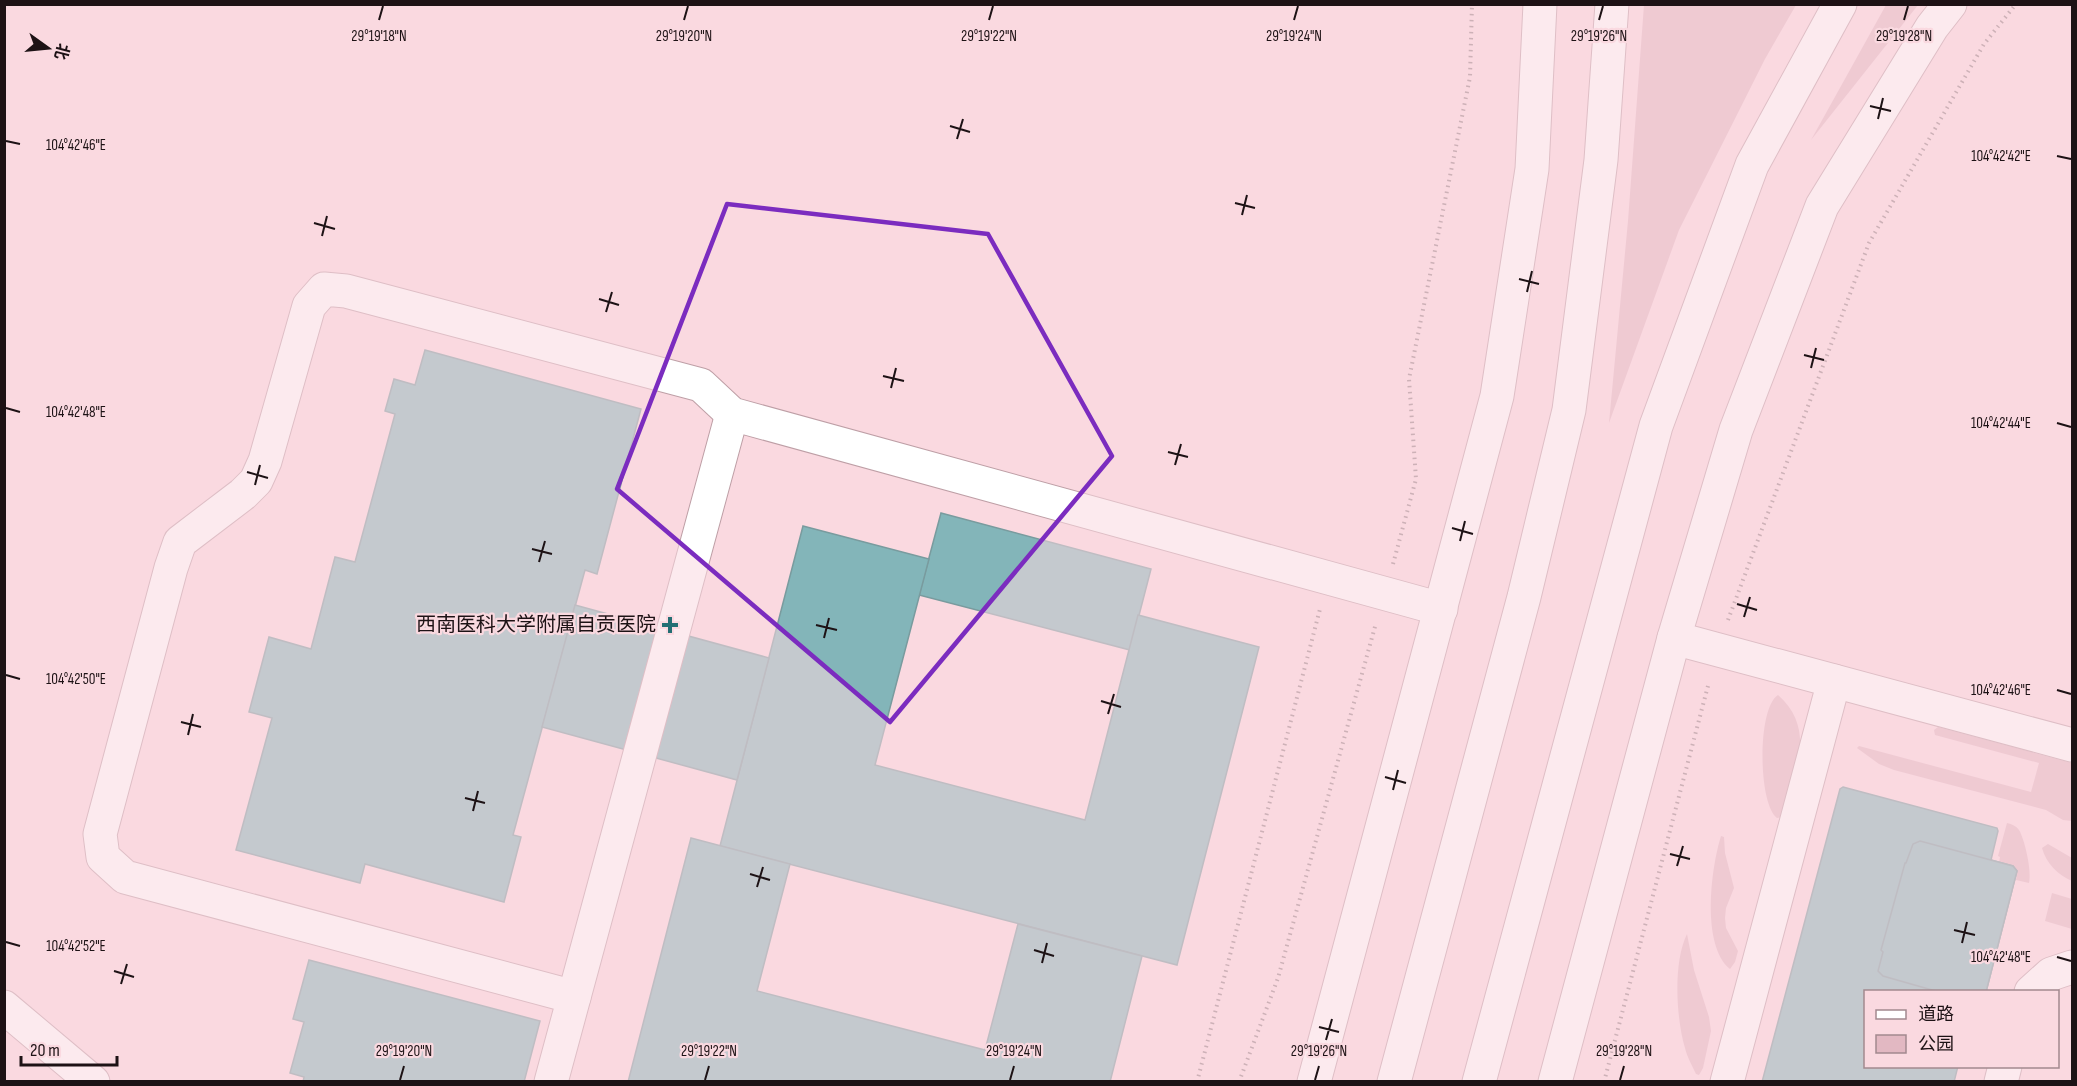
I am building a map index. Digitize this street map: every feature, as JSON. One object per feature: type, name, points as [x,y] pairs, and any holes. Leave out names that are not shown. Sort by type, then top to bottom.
[{"type":"main road","points":[[1314,1082],[1497,396],[1532,169],[1540,4]]},
{"type":"main road","points":[[1394,1082],[1524,597],[1569,410],[1601,160],[1612,4]]},
{"type":"main road","points":[[1479,1082],[1656,426],[1752,165],[1840,4]]},
{"type":"main road","points":[[1555,1082],[1674,638],[1736,430],[1822,206],[1932,27],[1950,4]]},
{"type":"main road","points":[[574,997],[125,877],[104,856],[100,834],[180,542],[243,494],[256,481],[265,461],[309,306],[324,289],[346,291],[701,385],[732,414],[1441,609]]},
{"type":"main road","points":[[551,1082],[732,414]]},
{"type":"main road","points":[[1674,638],[2073,745]]},
{"type":"main road","points":[[1727,1082],[1834,681]]},
{"type":"main road","points":[[2033,990],[2051,974],[2073,967]]},
{"type":"main road","points":[[4,1007],[82,1078]]},
{"type":"path","points":[[1239,1082],[1278,978],[1416,479],[1409,379],[1470,77],[1472,4]]},
{"type":"path","points":[[1604,1082],[1717,650],[1869,243],[1984,44],[2016,4]]},
{"type":"path","points":[[1197,1082],[1329,578]]},
{"type":"highlighted area","points":[[727,204],[988,234],[1112,456],[890,722],[617,489]]},
{"type":"green space","points":[[1644,5],[1796,5],[1765,59],[1679,230],[1609,423],[1628,221]]},
{"type":"green space","points":[[1886,5],[1918,5],[1811,140]]},
{"type":"green space","points":[[1778,695],[1790,709],[1797,723],[1800,738],[1797,770],[1782,817],[1777,818],[1766,795],[1763,776],[1763,736],[1771,703]]},
{"type":"green space","points":[[1938,727],[2072,763],[2072,821],[2063,820],[2046,810],[1894,770],[1879,764],[1857,748],[1859,746],[2031,792],[2039,763],[1935,735],[1934,730]]},
{"type":"green space","points":[[2007,823],[2017,827],[2026,848],[2029,883],[2016,880],[2017,871],[2013,866],[1999,863],[2000,857],[1998,856]]},
{"type":"green space","points":[[1721,836],[1724,837],[1725,853],[1734,888],[1726,908],[1725,918],[1726,928],[1738,951],[1730,969],[1721,958],[1715,943],[1712,925],[1712,886]]},
{"type":"green space","points":[[2048,844],[2072,858],[2072,881],[2057,872],[2046,859],[2042,848]]},
{"type":"green space","points":[[2052,893],[2072,899],[2072,929],[2045,921]]},
{"type":"green space","points":[[1687,934],[1694,970],[1709,1017],[1711,1031],[1703,1068],[1699,1075],[1696,1074],[1686,1051],[1678,1006],[1678,974]]},
{"type":"building","points":[[425,350],[641,409],[597,574],[585,570],[513,835],[521,837],[504,902],[365,864],[360,883],[236,850],[272,718],[249,712],[269,637],[311,649],[335,557],[355,562],[395,414],[385,411],[394,379],[415,385]]},
{"type":"building","points":[[941,513],[1151,569],[1130,650],[919,595]]},
{"type":"building","points":[[803,526],[929,559],[875,765],[1085,820],[1138,615],[1259,647],[1177,965],[720,846]]},
{"type":"building","points":[[575,605],[769,658],[737,780],[542,727]]},
{"type":"building","points":[[1843,787],[1997,828],[1991,860],[2013,866],[2017,871],[1987,990],[1864,990],[1864,1068],[1958,1068],[1954,1082],[1762,1082],[1840,789]]},
{"type":"building","points":[[691,838],[790,864],[757,991],[985,1050],[1018,924],[1142,956],[1110,1082],[628,1082]]},
{"type":"building","points":[[1920,841],[2013,866],[2017,871],[1987,990],[1932,990],[1883,976],[1878,971],[1883,952],[1881,950],[1905,863],[1913,844]]},
{"type":"building","points":[[309,960],[540,1021],[524,1082],[303,1082],[304,1077],[290,1073],[304,1022],[293,1019]]},
{"type":"place","name":"西南医科大学附属自贡医院","points":[[670,625]]}]
